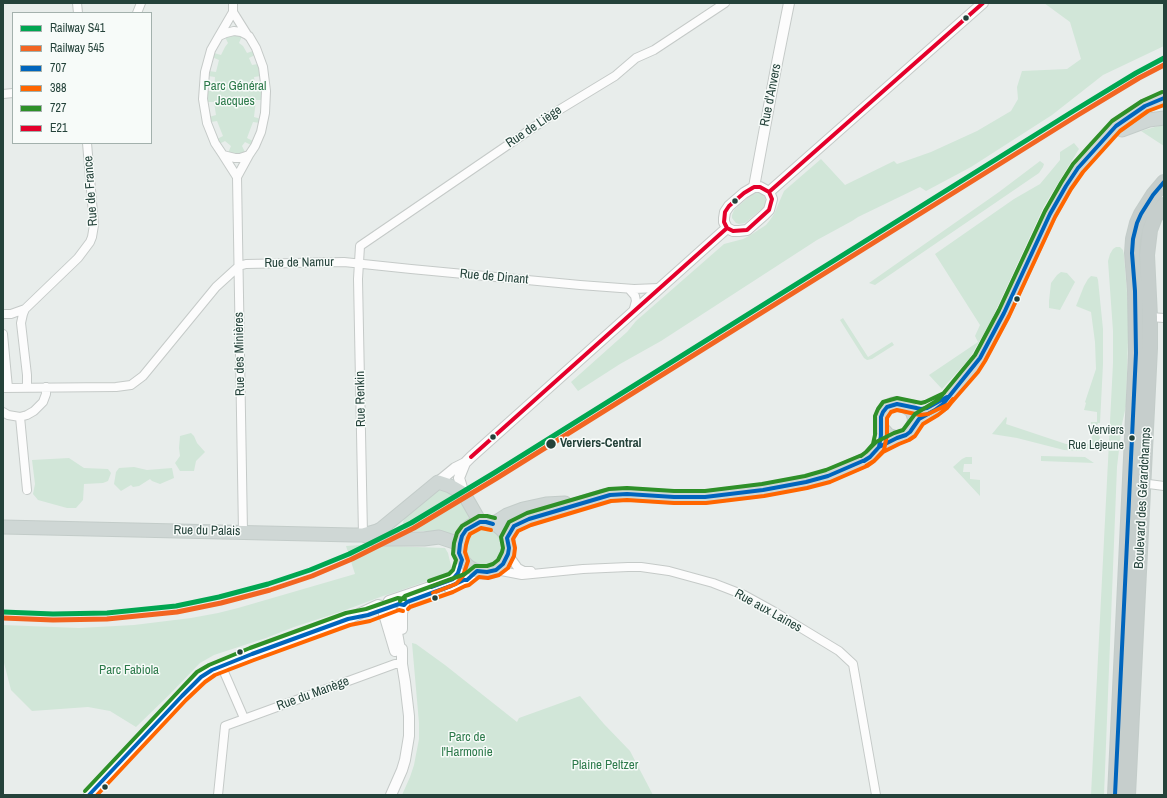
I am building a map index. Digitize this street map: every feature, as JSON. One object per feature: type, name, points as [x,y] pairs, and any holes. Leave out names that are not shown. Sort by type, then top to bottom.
[{"type":"highway","name":"Boulevard des Gérardchamps","points":[[1128,795],[1137,483],[1136,297],[1132,253],[1133,239],[1137,222],[1153,195],[1164,182]]},
{"type":"highway","name":"Boulevard des Gérardchamps","points":[[1115,795],[1137,483],[1150,348],[1157,317],[1147,255],[1152,224],[1164,204]]},
{"type":"main road","points":[[507,538],[514,526],[521,522],[604,496],[620,494],[695,498],[779,488],[806,482],[837,472],[865,460],[870,457],[879,447],[906,435],[919,420],[942,404],[980,358],[1004,313],[1050,214],[1061,195],[1086,159],[1116,126],[1145,106],[1164,98]]},
{"type":"main road","points":[[1122,130],[1146,115],[1164,108]]},
{"type":"main road","points":[[1105,138],[1149,120],[1164,118]]},
{"type":"main road","points":[[879,447],[881,416],[887,407],[897,404],[921,409],[927,408],[946,399]]},
{"type":"main road","points":[[905,406],[912,411],[914,417],[912,428]]},
{"type":"main road","points":[[881,427],[888,435],[897,438]]},
{"type":"main road","points":[[363,535],[381,529],[438,482],[450,486],[464,494],[486,523],[503,531],[507,538],[508,554],[503,564],[496,570],[487,572],[477,571],[470,568],[462,560],[459,553],[460,544],[462,536],[466,530],[472,526],[486,523],[532,506],[581,503]]},
{"type":"main road","points":[[410,539],[400,531],[398,524],[413,503]]},
{"type":"main road","name":"Rue du Palais","points":[[3,527],[363,535],[374,539],[439,537],[460,544]]},
{"type":"street","points":[[233,3],[233,12],[211,50],[205,72],[203,99],[209,126],[215,143],[237,177],[255,146],[261,132],[266,104],[263,67],[256,48],[233,12]]},
{"type":"street","name":"Rue de Liège","points":[[359,264],[360,246],[367,241],[559,110],[615,76],[636,58],[654,50],[725,3]]},
{"type":"street","name":"Rue d'Anvers","points":[[754,186],[774,75],[789,3]]},
{"type":"street","points":[[769,192],[811,153],[983,3]]},
{"type":"street","points":[[219,36],[234,31],[241,32],[249,36]]},
{"type":"street","name":"Rue de France","points":[[26,309],[78,258],[87,247],[92,237],[94,225],[88,144]]},
{"type":"street","points":[[223,155],[240,158],[249,155]]},
{"type":"street","name":"Rue des Minières","points":[[237,177],[243,532]]},
{"type":"street","points":[[754,186],[760,186],[769,192],[772,199],[769,210],[753,225],[747,230],[739,231],[733,231],[727,228],[724,222],[725,212],[729,206],[744,193],[754,186]]},
{"type":"street","points":[[438,482],[455,468],[465,463],[727,228]]},
{"type":"street","name":"Rue de Namur","points":[[239,266],[246,264],[344,262],[359,264]]},
{"type":"street","name":"Rue de Dinant","points":[[359,264],[531,281],[628,288],[659,288]]},
{"type":"street","name":"Rue Renkin","points":[[359,264],[358,279],[363,535]]},
{"type":"street","points":[[3,334],[6,388],[124,387],[131,385],[137,382],[148,370],[216,287],[239,266]]},
{"type":"street","points":[[628,288],[635,296],[636,301],[633,312]]},
{"type":"street","points":[[3,314],[11,314],[26,309]]},
{"type":"street","points":[[26,309],[23,314],[21,324],[27,375],[27,388]]},
{"type":"street","points":[[3,412],[8,415],[20,417],[28,415],[43,402],[46,394],[46,387]]},
{"type":"street","points":[[20,417],[27,490]]},
{"type":"street","points":[[464,494],[459,478],[465,463]]},
{"type":"street","points":[[1137,483],[1164,486]]},
{"type":"street","name":"Rue aux Laines","points":[[508,554],[515,565],[520,569],[543,573]]},
{"type":"street","points":[[386,611],[389,601],[453,579],[458,573],[462,560]]},
{"type":"street","name":"Rue aux Laines","points":[[496,570],[522,575],[583,569],[641,567],[669,571],[713,583],[744,595],[773,611],[839,652],[853,664],[876,795]]},
{"type":"street","points":[[402,660],[402,613],[404,605],[407,602],[467,580],[477,571]]},
{"type":"street","points":[[348,619],[386,611],[399,604],[404,605]]},
{"type":"street","points":[[89,795],[186,691],[203,676],[221,665],[348,619],[378,605],[394,615],[406,682],[409,716],[409,736],[405,760],[391,795]]},
{"type":"street","name":"Rue du Manège","points":[[218,795],[225,726],[345,683],[402,660]]},
{"type":"street","points":[[221,665],[244,718]]},
{"type":"green space","points":[[1044,3],[1164,3],[1164,46],[1103,75],[1052,115],[971,167],[926,191],[920,187],[858,217],[817,240],[661,341],[620,364],[578,391],[571,382],[627,332],[636,321],[724,244],[743,239],[766,225],[774,214],[784,191],[821,159],[845,185],[894,161],[897,164],[931,152],[977,131],[1011,111],[1018,99],[1017,87],[1022,71],[1067,69],[1081,59],[1070,22]]},
{"type":"green space","name":"Parc Général Jacques","points":[[234,35],[242,36],[239,43],[243,46],[247,53],[253,51],[255,55],[249,58],[252,65],[258,64],[261,76],[254,77],[256,89],[262,89],[263,100],[256,100],[254,117],[261,119],[260,123],[253,122],[247,138],[253,141],[251,145],[245,142],[242,146],[245,152],[237,155],[228,153],[231,146],[225,141],[219,144],[217,139],[223,136],[217,121],[211,122],[209,117],[216,115],[214,102],[207,102],[207,91],[214,91],[215,77],[208,76],[209,71],[216,72],[219,60],[212,57],[214,53],[221,55],[228,43],[225,37]]},
{"type":"green space","points":[[1164,125],[1164,146],[1141,131]]},
{"type":"green space","points":[[1074,143],[1079,149],[1044,206],[990,323],[969,359],[942,389],[929,375],[978,342],[975,336],[980,325],[935,254],[1014,199],[1040,184],[1060,160],[1060,152]]},
{"type":"green space","points":[[1040,161],[1044,164],[1039,173],[875,285],[869,283],[999,192]]},
{"type":"green space","points":[[757,192],[765,197],[766,203],[764,207],[745,223],[736,223],[732,218],[734,210],[752,194]]},
{"type":"green space","points":[[1116,247],[1120,247],[1123,250],[1128,305],[1126,406],[1122,424],[1117,467],[1104,795],[1091,795],[1113,363],[1113,331],[1108,261],[1110,254]]},
{"type":"green space","points":[[1061,272],[1067,273],[1075,282],[1060,310],[1049,308],[1049,301],[1051,283]]},
{"type":"green space","points":[[1091,276],[1097,277],[1098,280],[1103,329],[1100,423],[1097,425],[1091,424],[1091,422],[1097,422],[1097,412],[1084,410],[1085,402],[1096,369],[1095,342],[1091,312],[1076,306],[1084,286]]},
{"type":"green space","points":[[843,318],[868,357],[892,342],[894,345],[872,359],[867,360],[864,358],[840,320]]},
{"type":"green space","points":[[1006,417],[1006,424],[1066,444],[1091,444],[1092,435],[1098,433],[1100,438],[1099,447],[1079,451],[1064,450],[1017,438],[992,434]]},
{"type":"green space","points":[[191,433],[205,452],[196,461],[194,471],[180,471],[175,463],[180,456],[180,436]]},
{"type":"green space","points":[[1041,456],[1085,457],[1094,463],[1041,461]]},
{"type":"green space","points":[[966,457],[972,457],[972,464],[964,464],[963,472],[970,472],[970,479],[980,480],[980,496],[953,467]]},
{"type":"green space","points":[[69,458],[84,468],[108,469],[111,473],[108,481],[103,483],[84,484],[83,500],[76,508],[67,508],[38,500],[33,494],[35,484],[32,460]]},
{"type":"green space","points":[[134,467],[147,470],[172,468],[174,478],[160,484],[150,479],[139,486],[133,487],[131,485],[121,491],[114,484],[116,472],[119,468]]},
{"type":"green space","points":[[438,488],[458,494],[471,519],[462,526],[454,536],[440,532],[413,531],[406,529],[403,522],[405,517]]},
{"type":"green space","points":[[484,529],[497,534],[502,547],[497,560],[484,565],[471,560],[466,547],[471,534]]},
{"type":"green space","name":"Parc Fabiola","points":[[361,545],[445,548],[448,553],[452,570],[450,573],[214,655],[200,663],[136,727],[110,711],[88,707],[32,711],[11,690],[3,659],[3,625],[79,628],[134,625],[218,613],[355,574],[346,546]]},
{"type":"green space","name":"Parc de l'Harmonie","points":[[412,643],[416,644],[445,665],[517,722],[519,718],[580,696],[630,751],[653,795],[402,795],[414,765],[419,739]]},
{"type":"rail line","name":"S41","points":[[3,612],[53,614],[107,613],[176,606],[219,597],[268,584],[310,570],[349,554],[411,523],[494,473],[1075,110],[1164,58]]},
{"type":"rail line","name":"545","points":[[3,618],[53,620],[107,619],[177,612],[221,603],[270,590],[312,576],[352,559],[414,528],[497,478],[1078,115],[1139,78],[1164,65]]},
{"type":"transit line","name":"E21","points":[[769,192],[983,3]]},
{"type":"transit line","name":"727","points":[[400,601],[405,596],[465,574],[475,566],[487,566],[493,564],[498,560],[502,552],[503,548],[501,537],[509,522],[527,513],[609,489],[627,488],[705,491],[762,484],[805,476],[826,470],[862,455],[876,442],[903,430],[915,414],[938,400],[975,355],[999,310],[1045,211],[1073,164],[1112,121],[1142,101],[1162,92]]},
{"type":"transit line","name":"707","points":[[404,605],[407,602],[467,580],[477,571],[487,572],[496,570],[503,564],[508,554],[509,548],[507,538],[514,526],[529,519],[610,495],[627,494],[705,497],[763,490],[806,482],[828,476],[865,460],[870,457],[879,447],[906,435],[910,432],[919,419],[943,404],[980,358],[1004,313],[1050,214],[1078,168],[1116,126],[1145,106],[1164,98]]},
{"type":"transit line","name":"388","points":[[408,609],[469,585],[479,577],[488,578],[499,575],[508,568],[514,556],[515,548],[513,539],[518,531],[531,525],[611,501],[627,500],[674,503],[706,503],[764,496],[807,488],[830,482],[867,466],[883,452],[909,440],[915,436],[923,424],[947,408],[978,372],[1009,316],[1055,217],[1071,189],[1083,172],[1120,131],[1148,111],[1164,105]]},
{"type":"transit line","name":"707","points":[[1115,795],[1136,353],[1135,291],[1132,253],[1133,239],[1141,214],[1153,195],[1164,182]]},
{"type":"transit line","name":"E21","points":[[754,187],[760,187],[769,192],[772,199],[769,210],[747,230],[733,231],[727,228],[724,222],[725,212],[729,206],[744,193],[754,187]]},
{"type":"transit line","name":"E21","points":[[471,457],[727,228]]},
{"type":"transit line","name":"727","points":[[861,456],[873,444],[875,435],[875,416],[883,402],[897,398],[921,403],[944,393]]},
{"type":"transit line","name":"707","points":[[864,461],[879,447],[881,417],[887,407],[897,404],[921,409],[927,408],[947,397]]},
{"type":"transit line","name":"388","points":[[866,466],[874,461],[884,450],[887,435],[887,418],[891,412],[897,410],[920,415],[928,414],[949,404],[953,399]]},
{"type":"transit line","name":"727","points":[[429,581],[449,574],[453,570],[456,560],[453,554],[454,543],[457,533],[462,526],[479,516],[495,518]]},
{"type":"transit line","name":"707","points":[[431,587],[453,579],[458,573],[462,560],[459,553],[460,544],[462,536],[466,530],[480,522],[493,524]]},
{"type":"transit line","name":"388","points":[[433,593],[456,584],[463,576],[468,561],[465,552],[470,534],[481,528],[491,530]]},
{"type":"transit line","name":"727","points":[[85,791],[197,672],[209,665],[250,648],[346,613],[366,609],[398,598],[405,599]]},
{"type":"transit line","name":"707","points":[[89,795],[182,696],[201,677],[212,670],[348,619],[368,615],[399,604],[404,605]]},
{"type":"transit line","name":"388","points":[[97,795],[186,700],[205,682],[215,675],[350,625],[370,621],[399,610],[403,611]]},
{"type":"place","name":"Verviers Rue Lejeune","points":[[1132,438]]},
{"type":"place","name":"Verviers-Central","points":[[551,444]]},
{"type":"park label","name":"Plaine Peltzer","points":[[605,766]]}]
